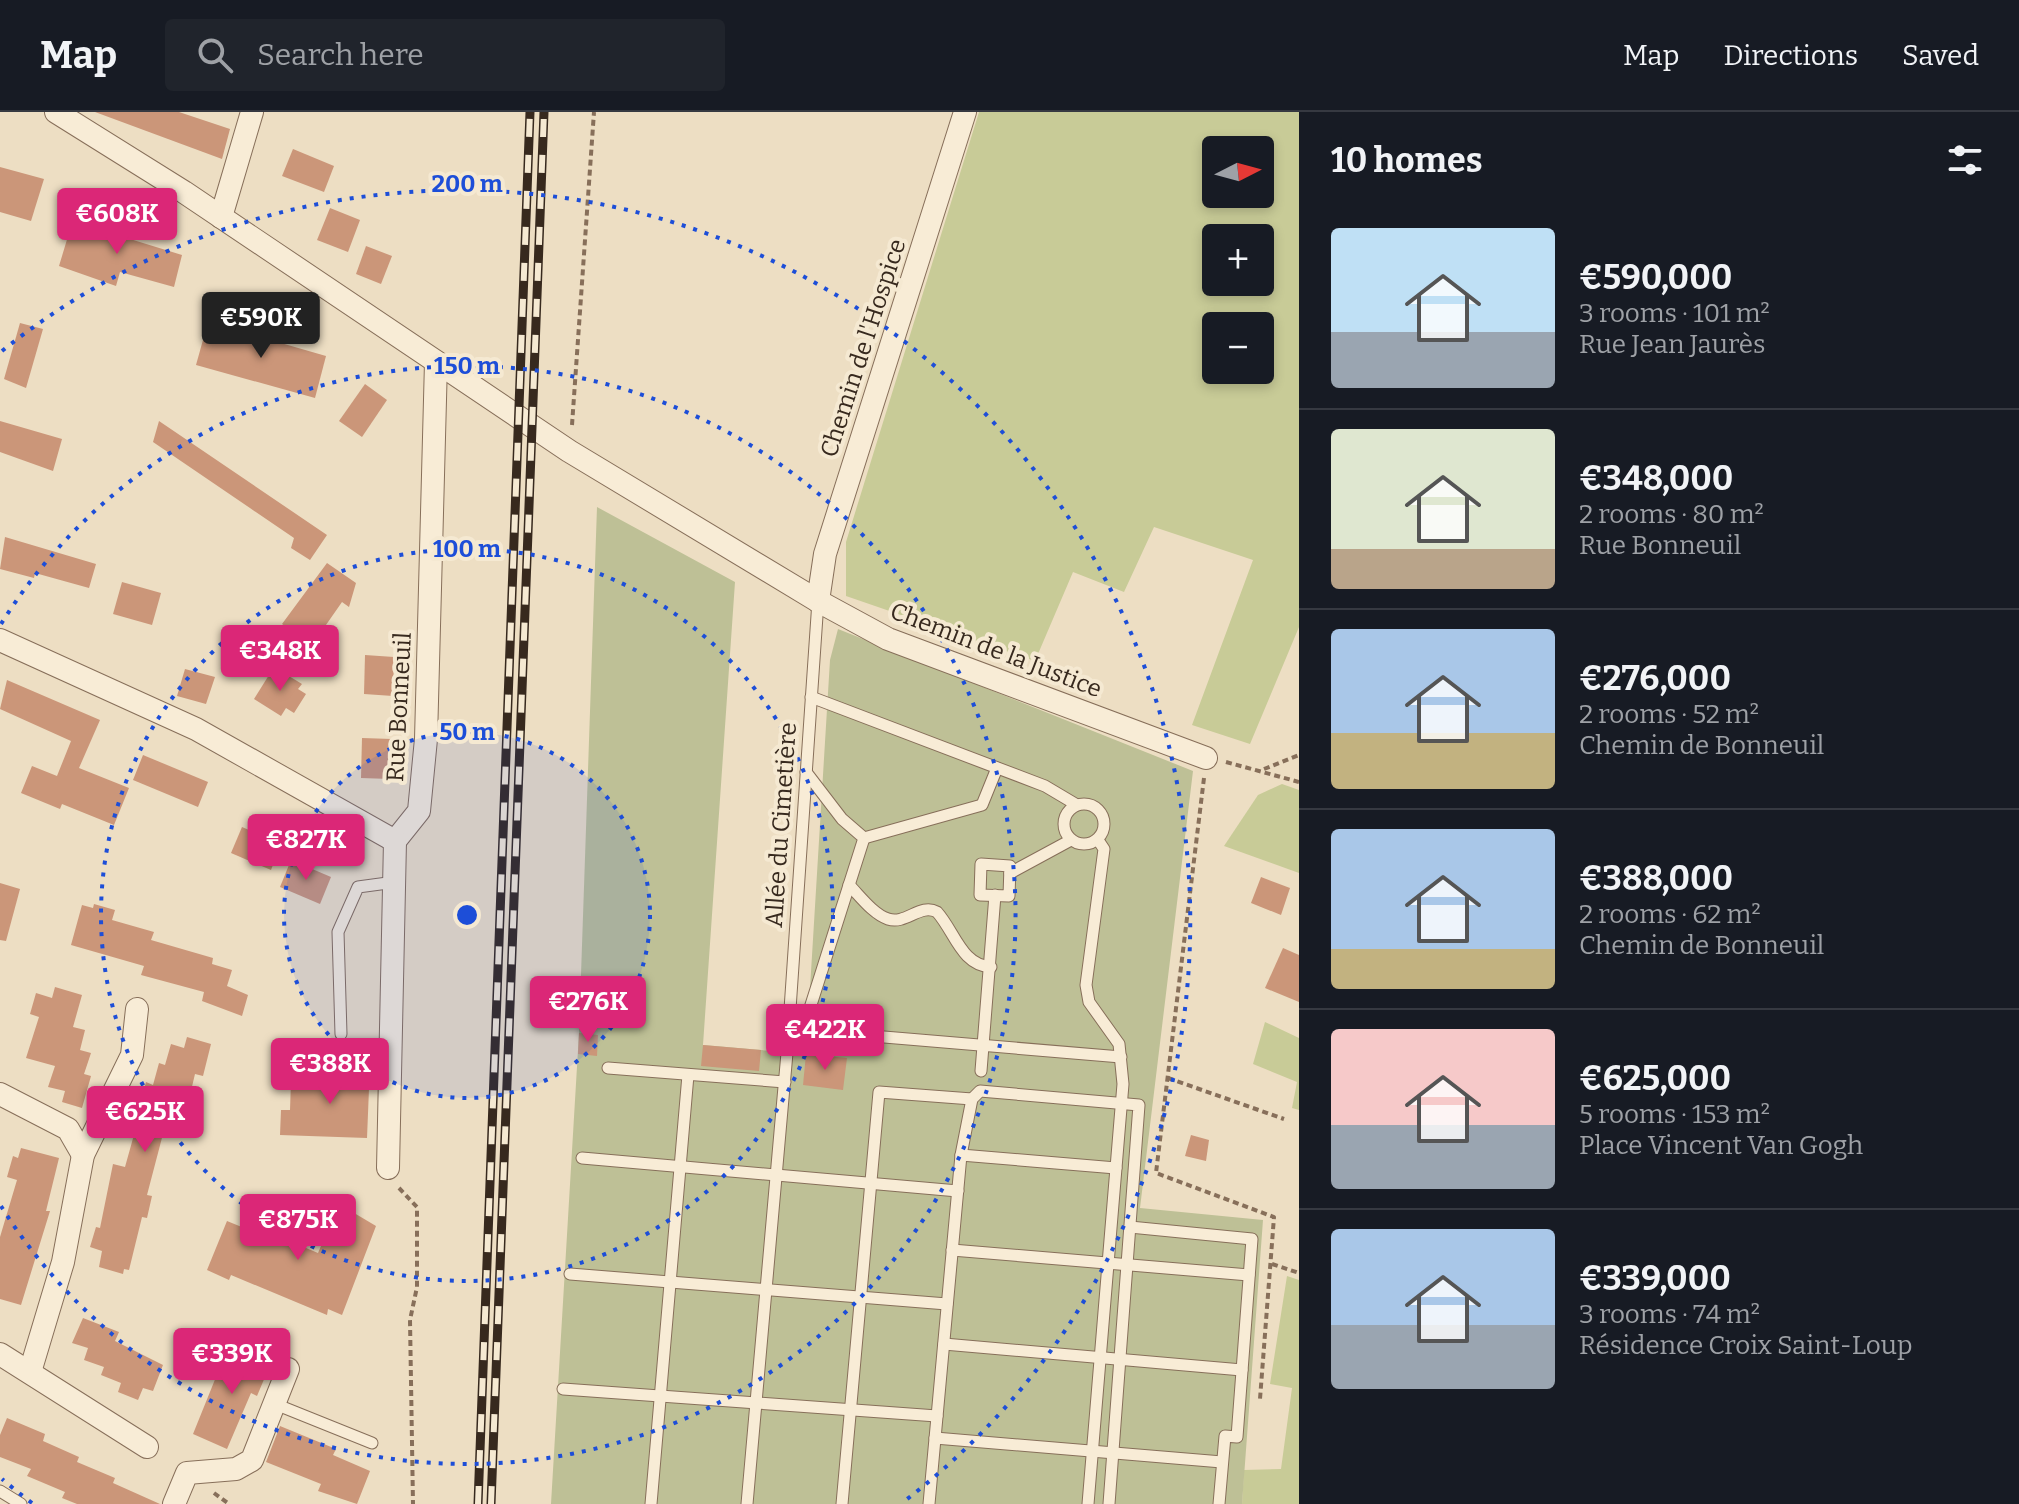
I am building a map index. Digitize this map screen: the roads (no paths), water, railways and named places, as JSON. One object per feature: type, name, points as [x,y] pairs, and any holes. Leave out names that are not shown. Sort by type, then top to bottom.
[{"type":"street","name":"Chemin de la Justice","points":[[56,112],[221,217],[569,451],[818,601],[888,639],[1206,758]]},
{"type":"street","points":[[221,217],[252,112]]},
{"type":"street","name":"Chemin de l'Hospice","points":[[818,601],[825,554],[965,112]]},
{"type":"street","name":"Rue Bonneuil","points":[[395,841],[419,811],[426,739],[436,362]]},
{"type":"street","points":[[0,640],[196,729],[395,841],[388,1168]]},
{"type":"street","points":[[30,1372],[63,1262],[83,1155],[132,1055],[137,1009]]},
{"type":"street","points":[[0,1094],[68,1129],[83,1155]]},
{"type":"street","points":[[0,1354],[147,1447]]},
{"type":"street","points":[[174,1504],[187,1473],[236,1469],[252,1460],[288,1369]]},
{"type":"lane","name":"Allée du Cimetière","points":[[747,1504],[785,1082],[818,601]]},
{"type":"lane","points":[[811,697],[1045,786],[1077,805],[1093,806],[1103,817],[1104,825],[1098,840],[1083,845],[1071,840],[1063,824],[1070,809],[1077,805]]},
{"type":"lane","points":[[864,838],[982,805],[997,768]]},
{"type":"lane","points":[[806,772],[842,819],[864,838]]},
{"type":"lane","points":[[803,1030],[864,838]]},
{"type":"lane","points":[[1010,873],[1071,840]]},
{"type":"lane","points":[[1088,1504],[1121,1103],[1119,1044],[1089,1002],[1086,985],[1104,849],[1098,840]]},
{"type":"lane","points":[[981,864],[1010,866],[1009,896],[995,895],[980,895],[981,864]]},
{"type":"lane","points":[[341,1034],[338,932],[358,887],[395,882]]},
{"type":"lane","points":[[849,885],[883,918],[893,921],[924,910],[937,912],[969,960],[977,966],[991,967]]},
{"type":"lane","points":[[981,1071],[982,1046],[987,1032],[995,895]]},
{"type":"lane","points":[[789,1029],[1121,1057]]},
{"type":"lane","points":[[608,1068],[785,1082]]},
{"type":"lane","points":[[651,1504],[688,1075]]},
{"type":"lane","points":[[929,1504],[961,1155],[972,1099],[980,1091],[1139,1105],[1109,1504]]},
{"type":"lane","points":[[842,1504],[879,1092],[972,1099]]},
{"type":"lane","points":[[961,1155],[1116,1168]]},
{"type":"lane","points":[[582,1158],[958,1191]]},
{"type":"lane","points":[[1130,1227],[1252,1239],[1237,1437],[1225,1436],[1219,1504]]},
{"type":"lane","points":[[952,1250],[1249,1275]]},
{"type":"lane","points":[[570,1274],[947,1304]]},
{"type":"lane","points":[[944,1344],[1242,1370]]},
{"type":"lane","points":[[563,1389],[937,1416]]},
{"type":"lane","points":[[275,1404],[372,1443]]},
{"type":"lane","points":[[935,1438],[1222,1462]]},
{"type":"lane","points":[[0,1491],[21,1504]]},
{"type":"railway","points":[[478,1504],[530,112]]},
{"type":"railway","points":[[491,1504],[544,112]]}]
